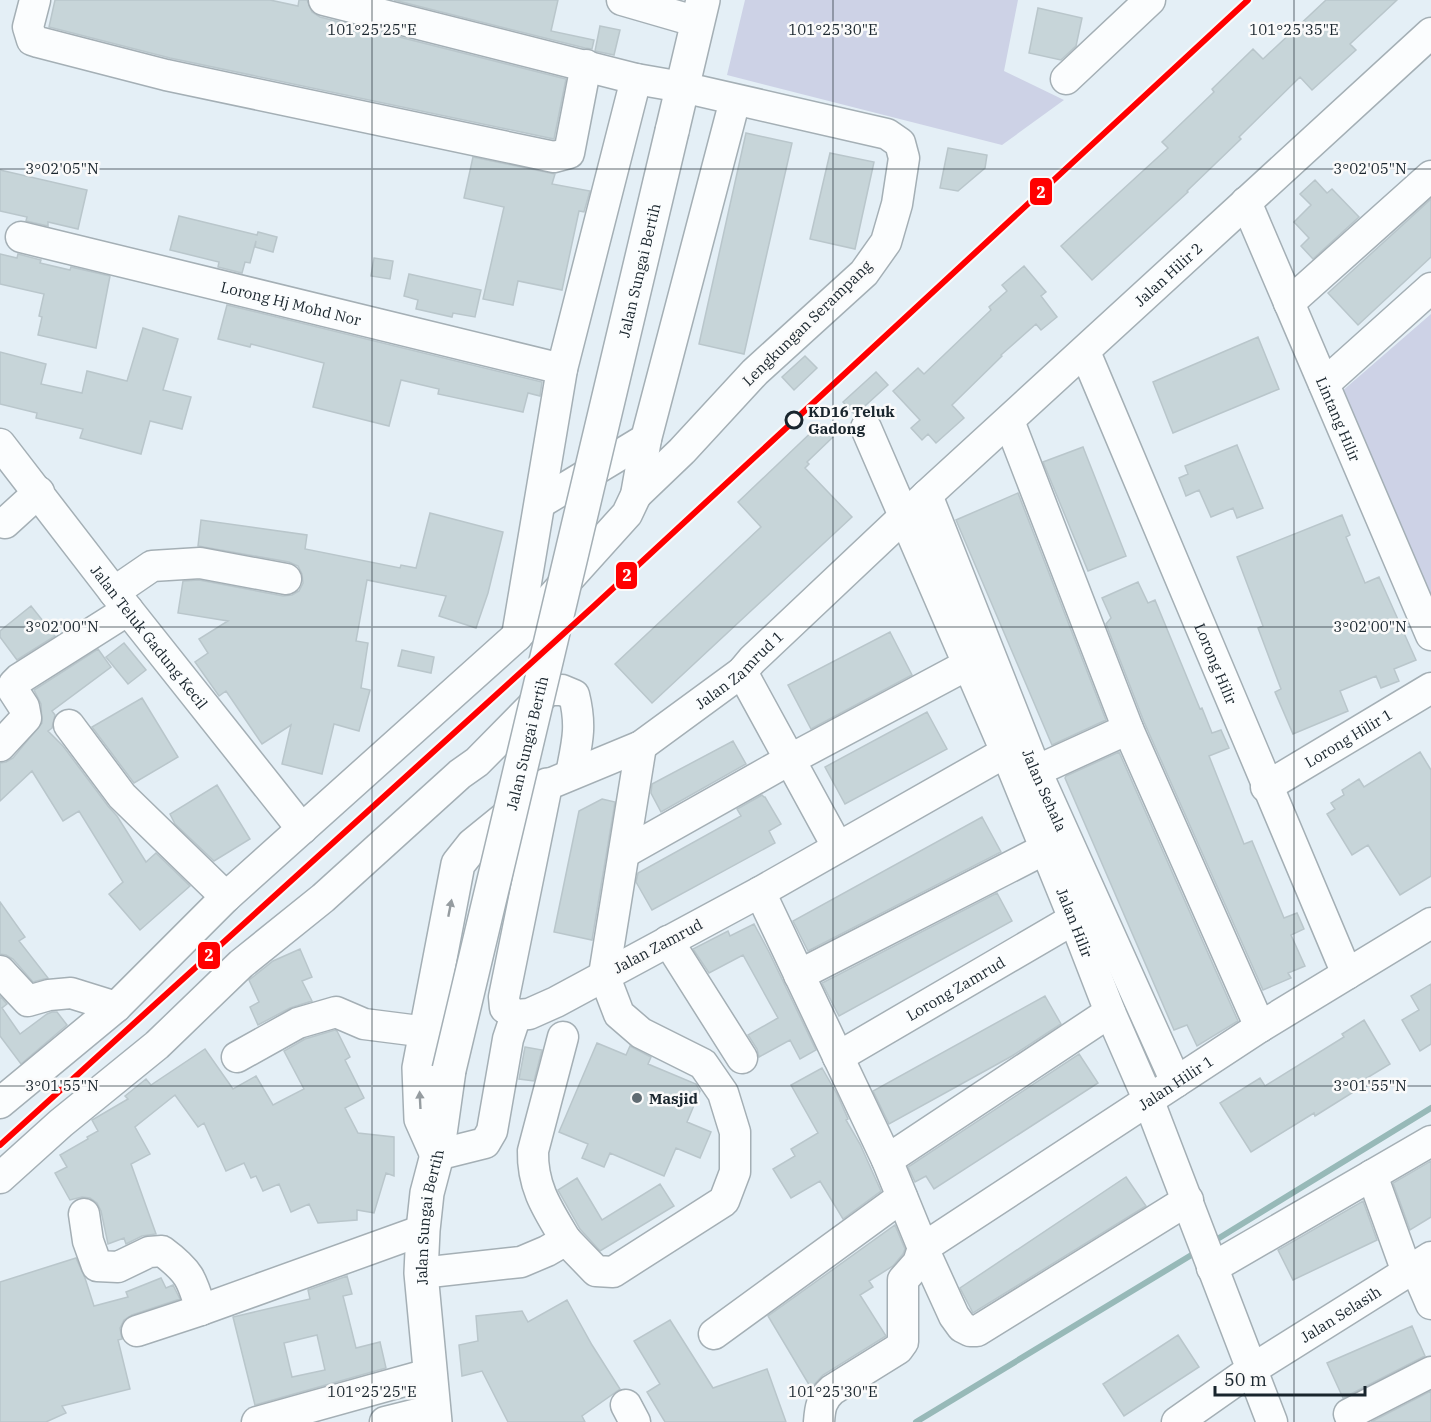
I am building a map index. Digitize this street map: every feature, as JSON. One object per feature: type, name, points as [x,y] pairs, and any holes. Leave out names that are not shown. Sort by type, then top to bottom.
[{"type":"main road","name":"Jalan Sungai Bertih","points":[[434,1416],[421,1273],[428,1193],[437,1155],[449,1070],[700,11]]},
{"type":"main road","points":[[437,1155],[421,1119],[419,1068],[458,864],[473,845],[559,779]]},
{"type":"street","points":[[35,0],[28,27],[32,40],[38,42],[166,75],[554,157],[568,153],[586,65]]},
{"type":"street","name":"Lengkungan Serampang","points":[[324,0],[636,79],[682,87],[887,134],[900,143],[904,158],[897,204],[886,242],[864,273],[755,372],[682,451],[636,495]]},
{"type":"street","points":[[622,0],[700,11]]},
{"type":"street","points":[[1066,79],[1150,0]]},
{"type":"street","name":"Jalan Hilir 2","points":[[905,516],[1431,33]]},
{"type":"street","points":[[0,1103],[116,1006],[226,897],[517,636],[562,369],[636,79]]},
{"type":"street","name":"Lengkungan Serampang","points":[[517,636],[612,532],[627,514],[636,495],[646,439],[735,100]]},
{"type":"street","points":[[1289,303],[1431,176]]},
{"type":"street","name":"Lintang Hilir","points":[[1246,202],[1431,635]]},
{"type":"street","name":"Lorong Hj Mohd Nor","points":[[21,237],[562,369]]},
{"type":"street","points":[[1324,384],[1431,288]]},
{"type":"street","name":"Lorong Hilir","points":[[1085,352],[1266,787],[1347,974]]},
{"type":"street","points":[[1009,421],[1128,729],[1260,1027]]},
{"type":"street","name":"Jalan Hilir","points":[[866,428],[1006,752],[1110,1012],[1148,1099],[1272,1422]]},
{"type":"street","points":[[540,503],[646,439]]},
{"type":"street","name":"Jalan Teluk Gadung Kecil","points":[[0,444],[302,829]]},
{"type":"street","points":[[5,523],[39,492]]},
{"type":"street","name":"Jalan Sehala","points":[[927,495],[1036,771],[1176,1082]]},
{"type":"street","name":"Jalan Zamrud 1","points":[[559,779],[641,746],[742,672],[760,652],[905,516]]},
{"type":"street","points":[[0,746],[26,718],[24,707],[13,690],[14,684],[121,601],[152,566],[200,563],[286,579]]},
{"type":"street","points":[[624,853],[789,760],[967,665]]},
{"type":"street","points":[[742,672],[837,846]]},
{"type":"street","name":"Lorong Hilir 1","points":[[1266,787],[1431,688]]},
{"type":"street","points":[[0,1178],[157,1045],[241,964],[323,898],[460,774],[477,762],[548,690],[562,690],[573,695],[579,717],[578,742],[559,779],[504,997],[506,1008],[516,1016],[508,1039],[492,1131],[484,1143],[437,1155]]},
{"type":"street","points":[[69,725],[122,796],[226,897]]},
{"type":"street","points":[[1036,771],[1128,729]]},
{"type":"street","points":[[562,1037],[533,1150],[535,1180],[541,1196],[566,1240],[596,1271],[613,1272],[724,1201],[735,1172],[735,1132],[723,1093],[703,1064],[641,1033],[619,1014],[604,975],[641,746]]},
{"type":"street","name":"Jalan Zamrud","points":[[516,1016],[529,1014],[556,1002],[760,892],[837,846],[1006,752]]},
{"type":"street","points":[[799,975],[1045,849]]},
{"type":"street","points":[[760,892],[887,1160],[954,1316],[962,1327],[970,1331],[977,1331],[1188,1200]]},
{"type":"street","name":"Lorong Zamrud","points":[[838,1057],[1074,919]]},
{"type":"street","name":"Jalan Hilir 1","points":[[923,1248],[1260,1027],[1431,923]]},
{"type":"street","points":[[668,941],[742,1058]]},
{"type":"street","points":[[0,971],[28,1001],[49,995],[71,993],[116,1006]]},
{"type":"street","points":[[237,1057],[298,1023],[336,1011],[364,1024],[427,1032]]},
{"type":"street","points":[[887,1160],[1110,1012]]},
{"type":"street","points":[[1207,1255],[1372,1175],[1431,1141]]},
{"type":"street","points":[[1372,1175],[1418,1265],[1431,1304]]},
{"type":"street","points":[[714,1334],[902,1197]]},
{"type":"street","points":[[84,1214],[88,1241],[97,1266],[118,1267],[149,1252],[162,1251],[180,1264],[192,1281],[201,1310]]},
{"type":"street","points":[[137,1331],[423,1230]]},
{"type":"street","points":[[421,1273],[521,1262],[566,1240]]},
{"type":"street","points":[[819,1422],[820,1406],[824,1397],[898,1349],[903,1342],[903,1280],[918,1263],[923,1248]]},
{"type":"street","name":"Jalan Selasih","points":[[1178,1422],[1251,1370],[1418,1265]]},
{"type":"street","points":[[1349,1414],[1431,1372]]},
{"type":"street","points":[[257,1422],[429,1374]]},
{"type":"street","points":[[385,1422],[434,1416]]},
{"type":"shaded area","points":[[745,0],[1018,0],[1004,71],[1064,100],[1002,145],[727,75]]},
{"type":"shaded area","points":[[1431,314],[1431,601],[1333,399]]},
{"type":"building","points":[[55,0],[270,0],[298,6],[299,0],[307,0],[312,12],[320,17],[566,79],[554,139],[170,58],[49,27]]},
{"type":"building","points":[[394,0],[558,0],[551,31],[594,40],[592,49],[585,48]]},
{"type":"building","points":[[1326,0],[1397,0],[1350,44],[1356,50],[1312,90],[1300,77],[1239,137],[1241,139],[1188,192],[1092,280],[1061,246],[1168,148],[1162,142],[1214,92],[1212,89],[1253,49],[1263,59]]},
{"type":"building","points":[[1038,8],[1082,18],[1076,46],[1061,60],[1029,53]]},
{"type":"building","points":[[600,26],[620,30],[614,55],[595,51]]},
{"type":"building","points":[[746,133],[792,143],[744,354],[699,344]]},
{"type":"building","points":[[948,148],[987,155],[985,168],[958,191],[940,188]]},
{"type":"building","points":[[830,153],[874,162],[855,249],[810,239]]},
{"type":"building","points":[[473,157],[555,174],[552,184],[590,191],[584,212],[579,211],[562,290],[518,281],[513,305],[483,299],[504,207],[464,198]]},
{"type":"building","points":[[0,170],[87,190],[78,229],[48,222],[48,226],[26,221],[27,217],[0,211]]},
{"type":"building","points":[[1315,180],[1327,193],[1332,189],[1359,217],[1313,259],[1301,246],[1309,238],[1294,222],[1311,205],[1300,194]]},
{"type":"building","points":[[1431,199],[1431,257],[1358,325],[1328,293]]},
{"type":"building","points":[[179,216],[257,235],[258,232],[277,237],[273,252],[255,247],[256,241],[250,263],[245,262],[242,273],[218,267],[219,262],[170,250]]},
{"type":"building","points":[[0,254],[17,258],[18,254],[41,260],[40,263],[110,276],[96,348],[38,335],[44,294],[0,284]]},
{"type":"building","points":[[374,258],[393,261],[390,279],[371,276]]},
{"type":"building","points":[[1024,266],[1046,292],[1041,296],[1057,317],[1041,330],[1036,324],[1001,355],[952,405],[964,418],[936,443],[928,434],[922,440],[911,428],[920,420],[893,391],[918,368],[924,374],[991,310],[989,307],[1007,291],[1002,285]]},
{"type":"building","points":[[409,274],[481,290],[475,317],[453,313],[452,317],[416,309],[418,300],[404,296]]},
{"type":"building","points":[[227,305],[542,382],[540,396],[528,393],[523,412],[438,394],[439,389],[401,380],[389,426],[313,407],[324,363],[251,344],[250,347],[218,339]]},
{"type":"building","points":[[143,328],[178,339],[163,390],[191,397],[182,429],[150,421],[141,454],[80,438],[83,429],[36,418],[37,413],[0,404],[0,352],[46,364],[41,384],[82,393],[87,371],[127,381]]},
{"type":"building","points":[[1258,337],[1279,389],[1173,433],[1153,382]]},
{"type":"building","points":[[805,356],[817,368],[794,390],[782,377]]},
{"type":"building","points":[[876,372],[888,385],[855,415],[843,402]]},
{"type":"building","points":[[820,424],[833,437],[807,462],[809,464],[805,468],[852,517],[652,703],[615,664],[761,527],[738,502]]},
{"type":"building","points":[[1237,445],[1263,508],[1237,518],[1233,508],[1211,517],[1199,490],[1186,496],[1179,478],[1188,474],[1185,466]]},
{"type":"building","points":[[1083,447],[1126,556],[1088,571],[1043,462]]},
{"type":"building","points":[[1018,493],[1106,720],[1052,745],[956,520]]},
{"type":"building","points":[[430,513],[503,532],[488,593],[476,628],[439,616],[446,596],[367,580],[356,641],[368,643],[361,688],[370,690],[359,731],[334,724],[322,774],[282,764],[291,725],[262,744],[226,691],[219,696],[195,662],[208,653],[199,639],[228,621],[178,613],[183,581],[199,580],[283,596],[299,591],[303,583],[302,574],[298,566],[289,562],[198,546],[201,520],[307,535],[305,549],[400,568],[401,565],[416,568]]},
{"type":"building","points":[[1342,515],[1350,535],[1346,537],[1365,583],[1379,577],[1416,660],[1394,669],[1399,681],[1381,688],[1376,676],[1340,691],[1348,711],[1293,734],[1275,692],[1281,689],[1258,628],[1263,626],[1237,557]]},
{"type":"building","points":[[1138,582],[1148,603],[1155,600],[1212,733],[1221,730],[1229,748],[1209,756],[1244,844],[1252,841],[1284,918],[1297,913],[1304,929],[1291,935],[1305,966],[1288,973],[1291,978],[1263,990],[1144,722],[1106,624],[1111,618],[1102,598]]},
{"type":"building","points":[[31,606],[55,636],[17,660],[0,637],[0,631]]},
{"type":"building","points":[[890,632],[912,675],[811,729],[788,685]]},
{"type":"building","points":[[124,643],[146,670],[128,684],[106,657]]},
{"type":"building","points":[[98,649],[111,667],[52,711],[55,715],[52,728],[48,731],[63,746],[117,816],[146,862],[156,853],[190,886],[140,930],[109,894],[123,882],[79,811],[63,821],[32,771],[0,801],[0,763],[13,758],[42,723],[41,704],[34,690]]},
{"type":"building","points":[[402,650],[434,657],[431,673],[398,666]]},
{"type":"building","points":[[142,698],[178,757],[134,783],[92,727]]},
{"type":"building","points":[[927,712],[947,749],[845,804],[825,767]]},
{"type":"building","points":[[733,741],[746,764],[661,812],[651,793],[652,784]]},
{"type":"building","points":[[1119,752],[1238,1021],[1197,1046],[1187,1025],[1174,1030],[1065,778]]},
{"type":"building","points":[[1420,752],[1431,770],[1431,876],[1400,895],[1368,845],[1352,855],[1327,814],[1335,809],[1331,803],[1344,795],[1342,790],[1359,779],[1364,787]]},
{"type":"building","points":[[217,785],[250,839],[214,861],[175,824],[170,814]]},
{"type":"building","points":[[762,795],[781,824],[769,831],[775,843],[652,910],[636,882],[638,873],[741,816],[737,809]]},
{"type":"building","points":[[602,799],[615,802],[592,940],[554,932],[579,811]]},
{"type":"building","points":[[982,817],[1001,852],[808,951],[793,921]]},
{"type":"building","points":[[997,893],[1012,921],[839,1016],[822,983]]},
{"type":"building","points":[[0,902],[25,937],[19,941],[48,978],[33,982],[13,959],[0,954]]},
{"type":"building","points":[[754,924],[816,1050],[800,1059],[790,1040],[759,1057],[748,1035],[778,1018],[743,955],[709,973],[693,949],[728,931],[730,936]]},
{"type":"building","points":[[300,949],[312,977],[302,981],[312,1001],[290,1008],[258,1025],[250,1007],[259,1002],[249,980],[273,961]]},
{"type":"building","points":[[1431,984],[1431,1044],[1420,1051],[1402,1020],[1419,1010],[1411,996]]},
{"type":"building","points":[[0,996],[7,1004],[2,1008],[20,1034],[52,1012],[57,1012],[67,1025],[21,1064],[0,1036]]},
{"type":"building","points":[[1045,996],[1061,1024],[1012,1056],[889,1124],[873,1091]]},
{"type":"building","points":[[1364,1020],[1390,1064],[1352,1087],[1355,1091],[1251,1152],[1220,1103],[1260,1078],[1265,1086],[1344,1037],[1342,1034]]},
{"type":"building","points":[[335,1030],[350,1057],[345,1060],[364,1098],[345,1108],[358,1133],[394,1137],[394,1176],[386,1173],[374,1213],[357,1210],[357,1220],[318,1223],[309,1204],[291,1212],[279,1184],[263,1191],[256,1176],[251,1178],[244,1163],[226,1171],[204,1123],[198,1127],[175,1095],[135,1127],[150,1154],[131,1164],[156,1234],[142,1236],[126,1244],[124,1238],[108,1244],[97,1203],[90,1198],[82,1197],[70,1200],[55,1173],[67,1167],[60,1155],[98,1131],[92,1120],[128,1099],[125,1096],[146,1079],[151,1085],[205,1049],[233,1089],[256,1076],[273,1105],[304,1089],[284,1051],[305,1039]]},
{"type":"building","points":[[597,1043],[626,1055],[630,1046],[651,1057],[648,1064],[696,1084],[700,1091],[687,1122],[711,1132],[700,1158],[676,1148],[664,1176],[610,1153],[604,1167],[582,1158],[588,1144],[559,1132]]},
{"type":"building","points":[[525,1047],[542,1050],[534,1081],[519,1079]]},
{"type":"building","points":[[1079,1054],[1098,1083],[934,1189],[926,1176],[915,1182],[908,1167]]},
{"type":"building","points":[[822,1068],[837,1094],[848,1119],[846,1120],[860,1144],[881,1191],[843,1219],[820,1181],[791,1198],[773,1169],[795,1156],[791,1149],[818,1133],[791,1085]]},
{"type":"building","points":[[1431,1161],[1431,1217],[1410,1230],[1393,1183]]},
{"type":"building","points":[[1126,1177],[1146,1206],[973,1313],[960,1288]]},
{"type":"building","points":[[577,1178],[602,1220],[660,1184],[674,1206],[600,1251],[580,1229],[558,1190]]},
{"type":"building","points":[[1363,1201],[1377,1240],[1293,1280],[1278,1250]]},
{"type":"building","points":[[895,1225],[905,1249],[903,1254],[893,1266],[869,1281],[873,1287],[860,1295],[886,1336],[823,1375],[811,1388],[768,1316]]},
{"type":"building","points":[[76,1258],[94,1306],[128,1297],[126,1292],[161,1278],[166,1288],[173,1285],[180,1299],[132,1315],[124,1320],[120,1328],[122,1339],[118,1340],[130,1389],[62,1406],[66,1413],[46,1422],[0,1422],[0,1282]]},
{"type":"building","points":[[347,1276],[352,1294],[343,1296],[356,1348],[380,1342],[386,1368],[255,1405],[233,1317],[310,1299],[308,1290]],"holes":[[[317,1335],[325,1370],[292,1377],[284,1343]]]},
{"type":"building","points":[[567,1300],[620,1389],[582,1416],[585,1422],[508,1422],[482,1371],[462,1376],[459,1345],[478,1341],[476,1316],[522,1311],[528,1322]]},
{"type":"building","points":[[670,1320],[713,1388],[767,1369],[786,1422],[665,1422],[647,1392],[660,1384],[634,1341]]},
{"type":"building","points":[[1412,1326],[1425,1356],[1343,1398],[1327,1363]]},
{"type":"building","points":[[1178,1335],[1199,1367],[1124,1416],[1103,1384]]},
{"type":"building","points":[[1431,1391],[1431,1422],[1371,1422]]},
{"type":"waterway","points":[[1211,1243],[1431,1108]]},
{"type":"waterway","points":[[916,1422],[1198,1251]]},
{"type":"rail line","name":"2","points":[[0,1145],[594,606],[1248,0]]},
{"type":"place","name":"KD16 Teluk Gadong","points":[[794,420]]},
{"type":"place","name":"Masjid","points":[[637,1098]]}]
